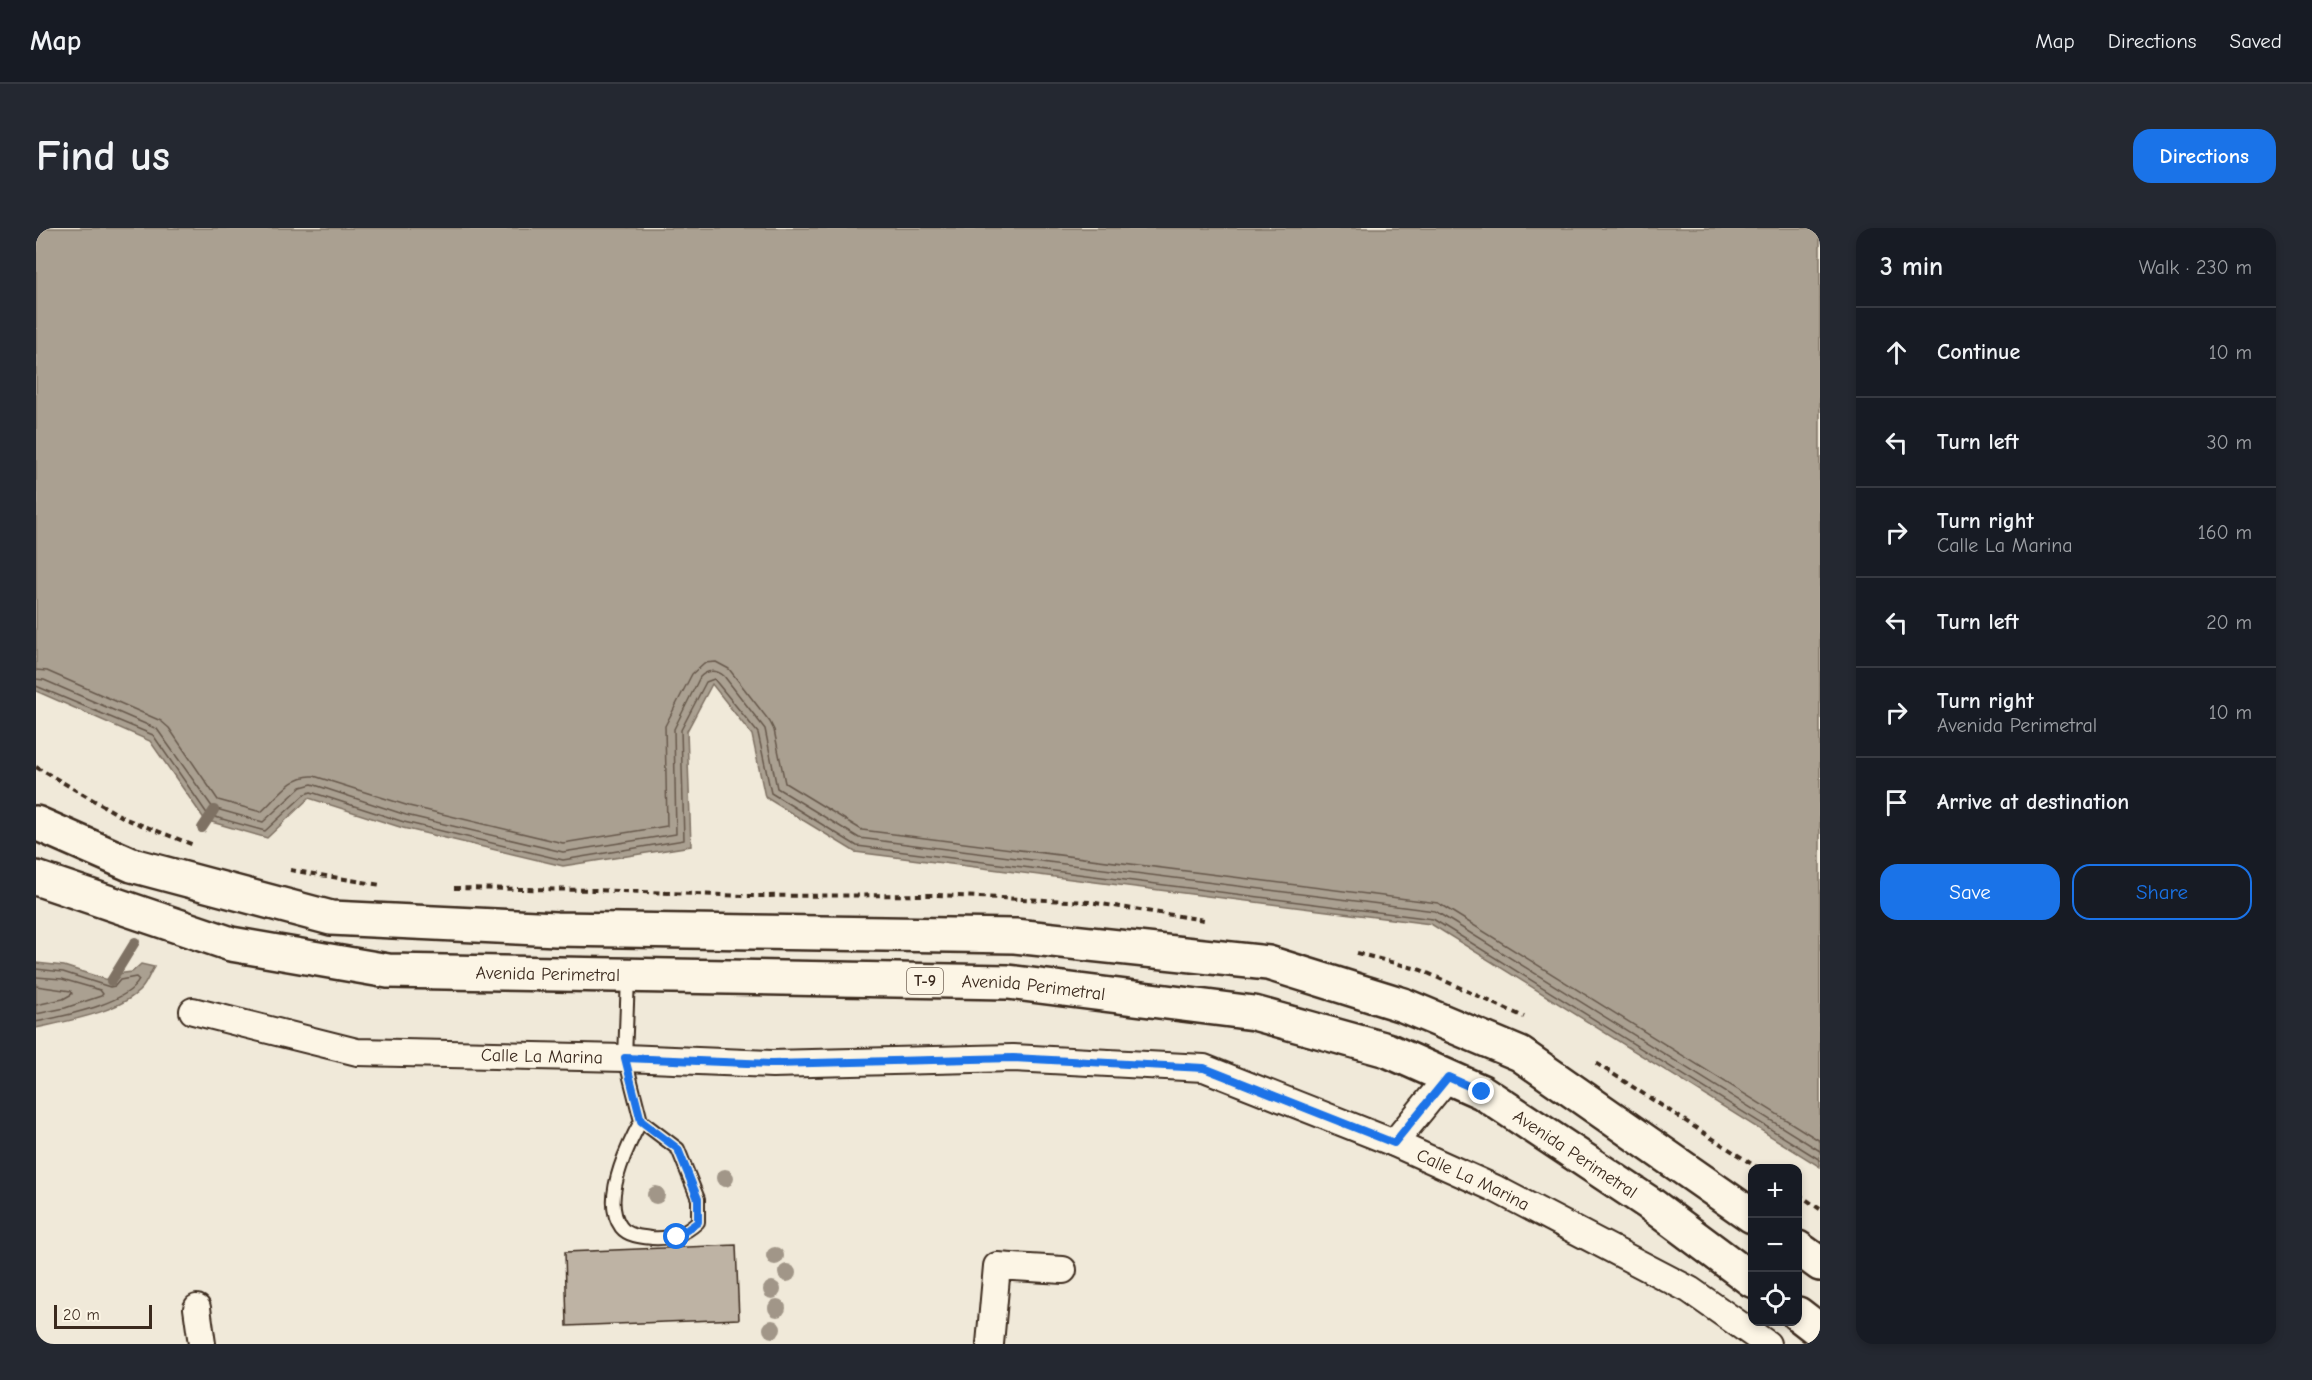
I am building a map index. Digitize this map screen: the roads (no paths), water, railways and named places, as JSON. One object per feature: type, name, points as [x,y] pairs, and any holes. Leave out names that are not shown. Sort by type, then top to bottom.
[{"type":"main road","points":[[36,823],[132,865],[331,918],[556,929],[1016,936],[1268,963],[1403,1005],[1520,1054],[1748,1213]]},
{"type":"main road","name":"Avenida Perimetral","points":[[36,878],[231,944],[388,971],[1008,982],[1254,1013],[1387,1050],[1482,1092],[1639,1196],[1748,1277]]},
{"type":"main road","points":[[1802,1251],[1820,1264]]},
{"type":"main road","points":[[1802,1318],[1820,1331]]},
{"type":"street","name":"Calle La Marina","points":[[193,1011],[357,1052],[772,1064],[1013,1058],[1204,1068],[1394,1143],[1494,1188],[1690,1290],[1767,1344]]},
{"type":"street","points":[[1394,1143],[1448,1077]]},
{"type":"street","points":[[990,1344],[997,1266],[1064,1270]]},
{"type":"street","points":[[197,1308],[202,1344]]},
{"type":"lane","points":[[628,976],[625,1058],[641,1121],[678,1149],[698,1199],[698,1222],[677,1237],[637,1236],[622,1229],[616,1215],[613,1198],[616,1182],[628,1146],[641,1121]]},
{"type":"water","points":[[36,228],[1820,228],[1820,1167],[1431,924],[855,852],[765,797],[752,735],[712,684],[687,731],[691,846],[563,866],[403,828],[309,798],[267,838],[205,820],[150,741],[36,691]]},
{"type":"water","points":[[36,963],[64,966],[111,981],[116,974],[132,972],[141,964],[154,967],[142,988],[121,1003],[78,1019],[36,1028]]},
{"type":"waterway","points":[[202,828],[214,810]]},
{"type":"waterway","points":[[111,981],[135,942]]}]
